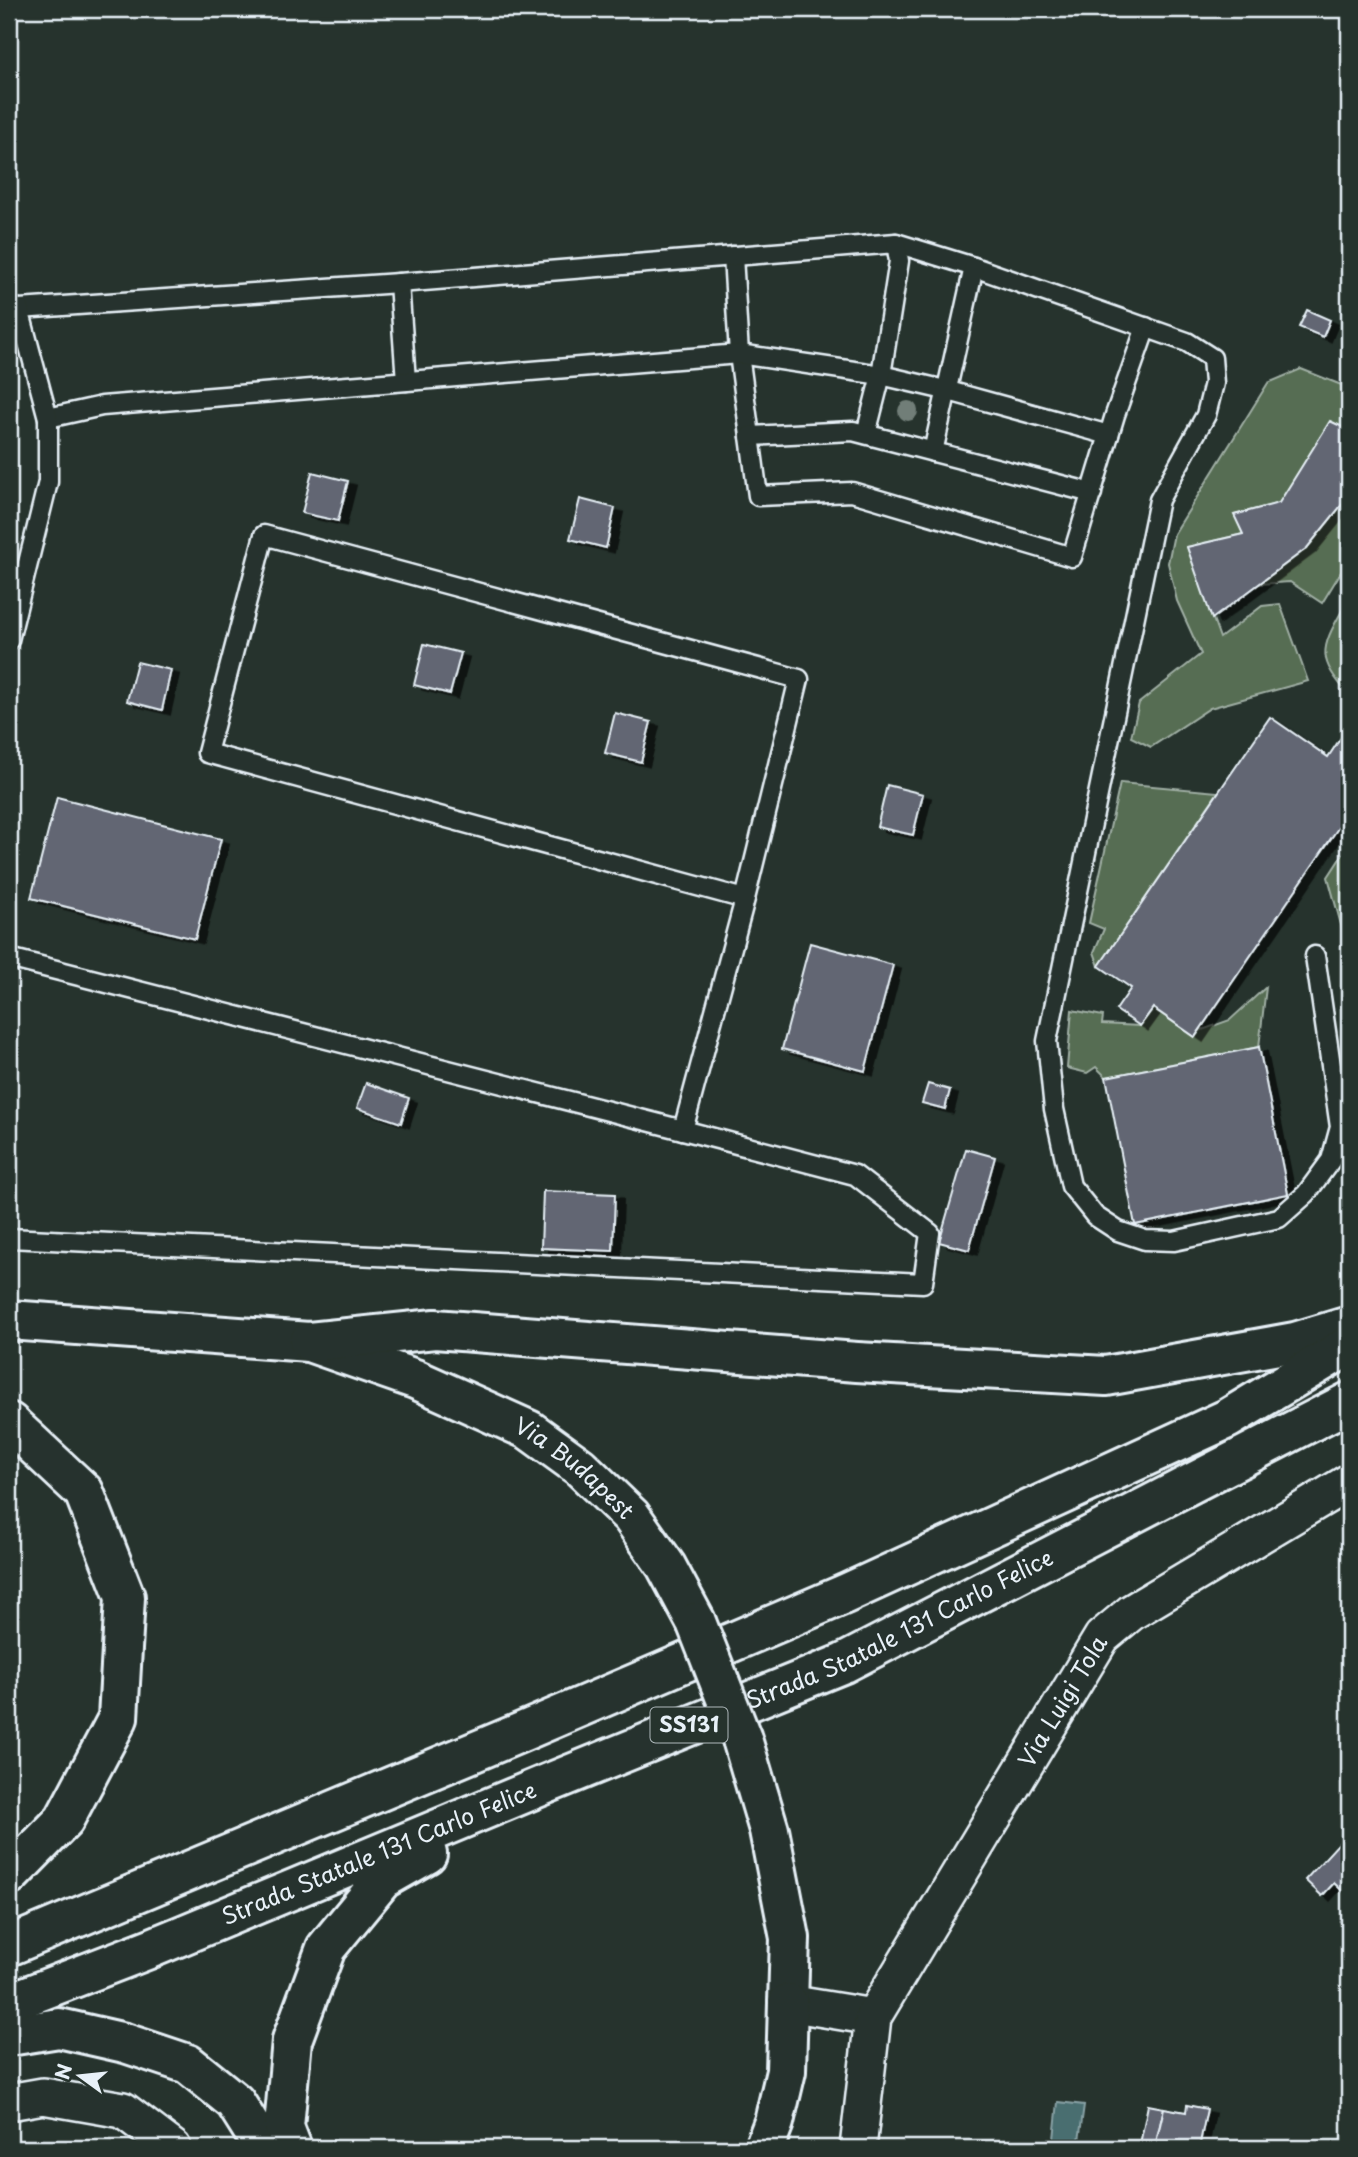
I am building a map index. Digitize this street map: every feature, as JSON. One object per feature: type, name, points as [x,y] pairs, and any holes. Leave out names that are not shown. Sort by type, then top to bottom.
[{"type":"main road","name":"Via Budapest","points":[[9,1321],[309,1342],[415,1379],[529,1430],[580,1467],[631,1516],[666,1566],[696,1622],[742,1739],[769,1830],[790,1938],[786,2071],[774,2122],[764,2148]]},
{"type":"main road","points":[[309,1342],[435,1329],[857,1362],[1106,1376],[1295,1342],[1349,1326]]},
{"type":"main road","name":"SS131","points":[[9,1946],[845,1594],[1227,1419],[1349,1345]]},
{"type":"main road","name":"Strada Statale 131 Carlo Felice","points":[[9,2003],[149,1949],[844,1663],[1349,1402]]},
{"type":"main road","points":[[9,1422],[84,1492],[125,1597],[118,1718],[64,1820],[9,1876]]},
{"type":"main road","points":[[292,2148],[284,2127],[292,2040],[326,1948],[383,1879],[544,1785]]},
{"type":"main road","points":[[9,2036],[59,2028],[125,2043],[188,2064],[235,2102],[264,2148]]},
{"type":"street","name":"Via Luigi Tola","points":[[873,2017],[1102,1637],[1132,1612],[1349,1482]]},
{"type":"street","points":[[788,2003],[873,2017],[858,2148]]},
{"type":"street","points":[[9,2102],[43,2096],[123,2110],[173,2148]]},
{"type":"lane","points":[[866,435],[881,375],[899,261],[897,243]]},
{"type":"lane","points":[[9,640],[48,482],[48,418],[14,307],[399,283],[897,243],[1146,327],[1187,342],[1212,358],[1214,383],[1206,415],[1159,500],[1047,1041],[1054,1109],[1071,1186],[1095,1216],[1118,1231],[1144,1240],[1174,1241],[1279,1218],[1306,1194],[1331,1160],[1340,1127],[1315,956]]},
{"type":"lane","points":[[733,256],[739,354],[758,496],[852,492],[1072,556],[1115,415],[1146,327]]},
{"type":"lane","points":[[933,452],[974,267]]},
{"type":"lane","points":[[399,283],[406,381]]},
{"type":"lane","points":[[48,418],[102,406],[739,354],[881,375],[1109,435]]},
{"type":"lane","points":[[750,436],[853,431],[1092,493]]},
{"type":"lane","points":[[683,1130],[745,899],[799,679],[264,535],[206,753],[745,899]]},
{"type":"lane","points":[[9,958],[855,1175],[930,1233],[923,1283],[9,1238]]},
{"type":"green space","points":[[1301,369],[1349,388],[1349,430],[1330,422],[1279,503],[1235,515],[1243,534],[1187,547],[1220,638],[1262,606],[1280,604],[1308,681],[1210,708],[1151,747],[1131,737],[1139,703],[1201,654],[1177,601],[1168,563],[1174,534],[1268,383]]},
{"type":"green space","points":[[1349,496],[1349,559],[1322,603],[1290,582],[1259,584],[1307,548]]},
{"type":"green space","points":[[1343,609],[1349,612],[1349,695],[1332,672],[1325,654],[1329,635]]},
{"type":"green space","points":[[1120,783],[1218,792],[1099,966],[1094,952],[1104,929],[1089,923]]},
{"type":"green space","points":[[1343,854],[1349,858],[1349,954],[1328,877]]},
{"type":"green space","points":[[1266,987],[1259,1047],[1106,1077],[1096,1067],[1087,1073],[1067,1068],[1072,1010],[1103,1016],[1102,1024],[1140,1026],[1153,1008],[1195,1037],[1199,1031],[1230,1020]]},
{"type":"water","points":[[1058,2102],[1084,2105],[1078,2148],[1053,2148]]},
{"type":"building","points":[[1307,310],[1330,320],[1323,337],[1299,327]]},
{"type":"building","points":[[1330,421],[1349,430],[1349,496],[1307,548],[1212,619],[1187,547],[1243,534],[1234,515],[1279,503]]},
{"type":"building","points":[[312,472],[348,481],[338,521],[302,513]]},
{"type":"building","points":[[580,499],[615,508],[606,548],[570,539]]},
{"type":"building","points":[[424,644],[461,653],[450,694],[414,685]]},
{"type":"building","points":[[137,662],[171,670],[162,710],[127,701]]},
{"type":"building","points":[[615,713],[651,722],[641,762],[605,753]]},
{"type":"building","points":[[1270,717],[1328,757],[1346,730],[1349,732],[1349,767],[1343,776],[1349,780],[1349,812],[1195,1037],[1153,1008],[1140,1026],[1116,1010],[1131,988],[1099,966]]},
{"type":"building","points":[[887,785],[923,794],[913,835],[877,827]]},
{"type":"building","points":[[57,797],[221,839],[195,939],[31,898]]},
{"type":"building","points":[[810,943],[893,965],[865,1071],[782,1049]]},
{"type":"building","points":[[1259,1047],[1288,1194],[1135,1225],[1106,1077]]},
{"type":"building","points":[[366,1083],[409,1098],[401,1123],[357,1108]]},
{"type":"building","points":[[928,1084],[950,1090],[945,1109],[922,1103]]},
{"type":"building","points":[[966,1149],[995,1157],[969,1250],[939,1242]]},
{"type":"building","points":[[543,1191],[615,1194],[613,1251],[541,1248]]},
{"type":"building","points":[[1349,1832],[1349,1897],[1334,1883],[1322,1896],[1305,1880]]},
{"type":"building","points":[[1349,1911],[1349,1929],[1340,1921]]},
{"type":"building","points":[[1148,2105],[1164,2108],[1155,2147],[1140,2144]]},
{"type":"building","points":[[1187,2105],[1207,2109],[1199,2148],[1155,2147],[1164,2108],[1186,2112]]}]
